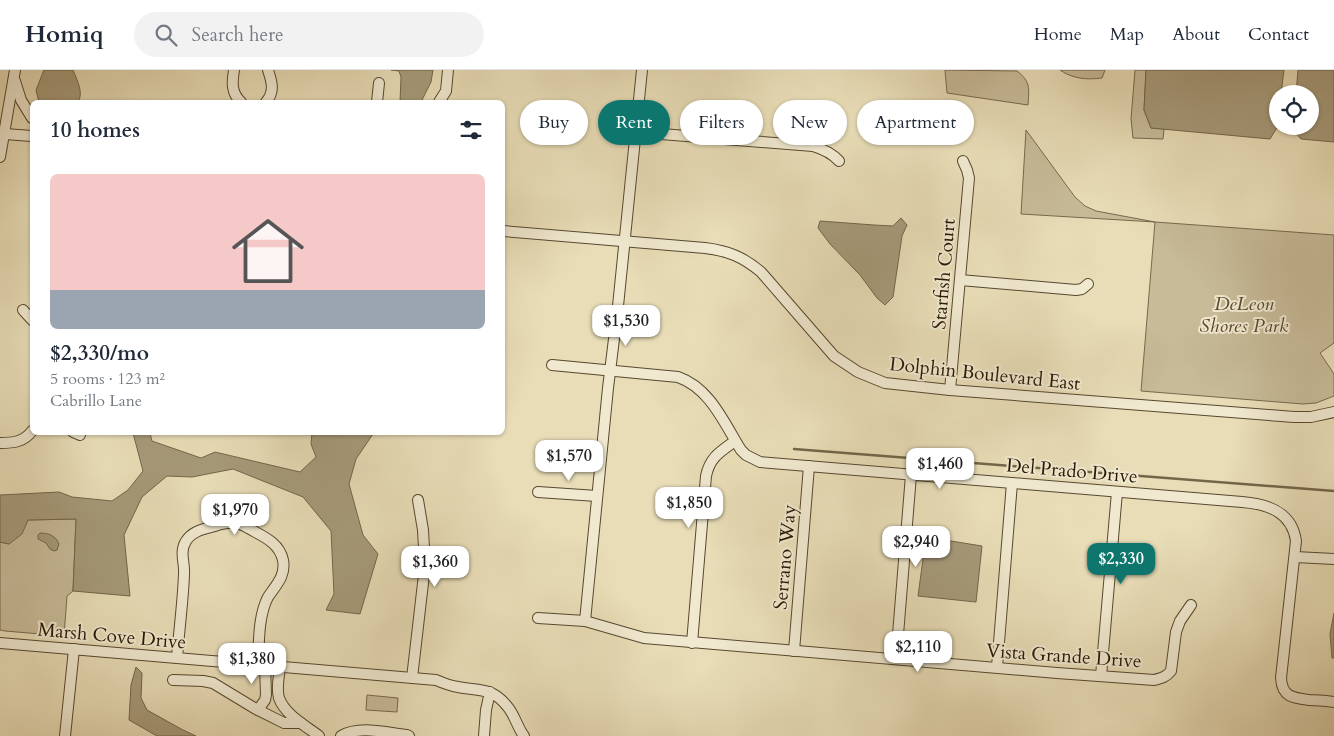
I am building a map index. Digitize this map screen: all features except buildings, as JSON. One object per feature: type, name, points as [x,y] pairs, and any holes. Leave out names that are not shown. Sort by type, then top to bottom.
[{"type":"street","points":[[234,70],[232,86],[234,93],[239,100]]},
{"type":"street","points":[[268,70],[273,89],[268,100]]},
{"type":"street","points":[[440,100],[446,91],[448,70]]},
{"type":"street","points":[[639,100],[642,70]]},
{"type":"street","points":[[15,72],[17,90],[30,115]]},
{"type":"street","points":[[0,157],[15,72]]},
{"type":"street","points":[[377,100],[379,83]]},
{"type":"street","points":[[4,134],[30,136]]},
{"type":"street","points":[[670,135],[813,146],[832,154],[839,161]]},
{"type":"street","points":[[584,621],[635,145]]},
{"type":"street","name":"Starfish Court","points":[[950,390],[969,178],[963,161]]},
{"type":"street","name":"Dolphin Boulevard East","points":[[505,231],[716,249],[738,256],[761,272],[827,349],[850,368],[867,377],[885,383],[950,390],[1294,417],[1311,417],[1334,412]]},
{"type":"street","points":[[960,280],[1076,290],[1082,289],[1088,284]]},
{"type":"street","points":[[23,310],[30,318]]},
{"type":"street","name":"Del Prado Drive","points":[[552,365],[684,379],[704,394],[714,406],[741,450],[746,455],[760,462],[1256,503],[1268,506],[1277,510],[1285,517],[1292,526],[1296,541],[1281,678],[1282,686],[1286,694],[1295,699],[1334,702]]},
{"type":"street","points":[[0,443],[23,440],[30,432]]},
{"type":"street","points":[[692,643],[708,466],[718,453],[735,441]]},
{"type":"street","name":"Serrano Way","points":[[794,651],[809,466]]},
{"type":"street","points":[[896,659],[911,475]]},
{"type":"street","points":[[997,668],[1012,483]]},
{"type":"street","points":[[538,492],[597,496]]},
{"type":"street","points":[[1102,676],[1116,492]]},
{"type":"street","points":[[412,678],[424,566],[424,530],[418,500]]},
{"type":"street","points":[[177,658],[184,571],[182,549],[185,542],[198,531],[226,523],[244,526],[270,541],[277,546],[281,553],[283,571],[281,579],[268,598],[262,615],[261,665],[266,697],[258,710]]},
{"type":"street","points":[[1295,556],[1334,559]]},
{"type":"street","name":"Vista Grande Drive","points":[[538,618],[584,621],[644,638],[692,643],[1154,680],[1167,675],[1171,671],[1176,632],[1180,621],[1191,605]]},
{"type":"street","name":"Marsh Cove Drive","points":[[2,643],[436,680],[452,686],[490,692]]},
{"type":"street","points":[[65,736],[74,649]]},
{"type":"street","points":[[280,667],[279,698],[284,706],[301,723],[319,736]]},
{"type":"street","points":[[172,680],[203,681],[213,684],[284,723],[301,723]]},
{"type":"street","points":[[484,736],[486,710],[490,692],[506,704],[524,736]]},
{"type":"street","points":[[266,697],[279,698]]},
{"type":"street","points":[[341,736],[357,730],[409,736]]},
{"type":"green space","points":[[945,70],[1017,71],[1027,82],[1028,105],[947,93]]},
{"type":"green space","points":[[1060,70],[1105,70],[1102,78],[1091,79],[1075,77]]},
{"type":"green space","points":[[1135,70],[1146,70],[1144,110],[1151,128],[1164,129],[1163,139],[1133,138],[1131,119]]},
{"type":"green space","points":[[1026,130],[1075,197],[1085,206],[1096,211],[1155,222],[1021,214]]},
{"type":"green space","name":"DeLeon Shores Park","points":[[1155,222],[1334,235],[1334,343],[1320,353],[1334,374],[1334,396],[1316,403],[1303,404],[1141,391]]},
{"type":"green space","points":[[76,519],[73,591],[67,596],[64,636],[0,630],[0,542],[9,544],[28,520]]},
{"type":"green space","points":[[367,695],[398,698],[397,712],[366,710]]},
{"type":"shaded area","points":[[44,70],[73,70],[78,82],[80,98],[79,100],[38,100],[36,90]]},
{"type":"shaded area","points":[[391,70],[433,70],[431,82],[422,100],[400,100],[401,77],[399,71]]},
{"type":"shaded area","points":[[1146,70],[1284,70],[1282,85],[1269,85],[1269,135],[1272,135],[1270,139],[1151,128],[1144,110]]},
{"type":"shaded area","points":[[1298,70],[1334,70],[1334,142],[1301,139],[1297,135],[1319,135],[1319,85],[1297,85]]},
{"type":"shaded area","points":[[901,218],[907,225],[902,236],[893,297],[885,305],[818,228],[820,221],[893,226]]},
{"type":"shaded area","points":[[134,435],[150,435],[152,441],[201,458],[215,452],[300,472],[316,457],[311,444],[312,435],[372,435],[356,459],[349,484],[363,535],[378,554],[360,614],[326,610],[334,594],[331,531],[303,497],[233,469],[192,477],[167,476],[142,497],[124,535],[130,596],[73,591],[76,519],[28,520],[22,534],[9,544],[0,542],[0,495],[59,492],[72,497],[112,501],[128,490],[143,471]]},
{"type":"shaded area","points":[[40,533],[49,534],[56,539],[59,544],[57,550],[50,549],[46,543],[38,539]]},
{"type":"shaded area","points":[[926,537],[982,546],[976,602],[918,596]]},
{"type":"shaded area","points":[[1334,613],[1334,658],[1332,658],[1330,634]]},
{"type":"shaded area","points":[[136,667],[142,673],[141,698],[147,710],[196,736],[157,736],[129,720],[131,685]]},
{"type":"waterway","points":[[794,449],[1334,491]]}]
